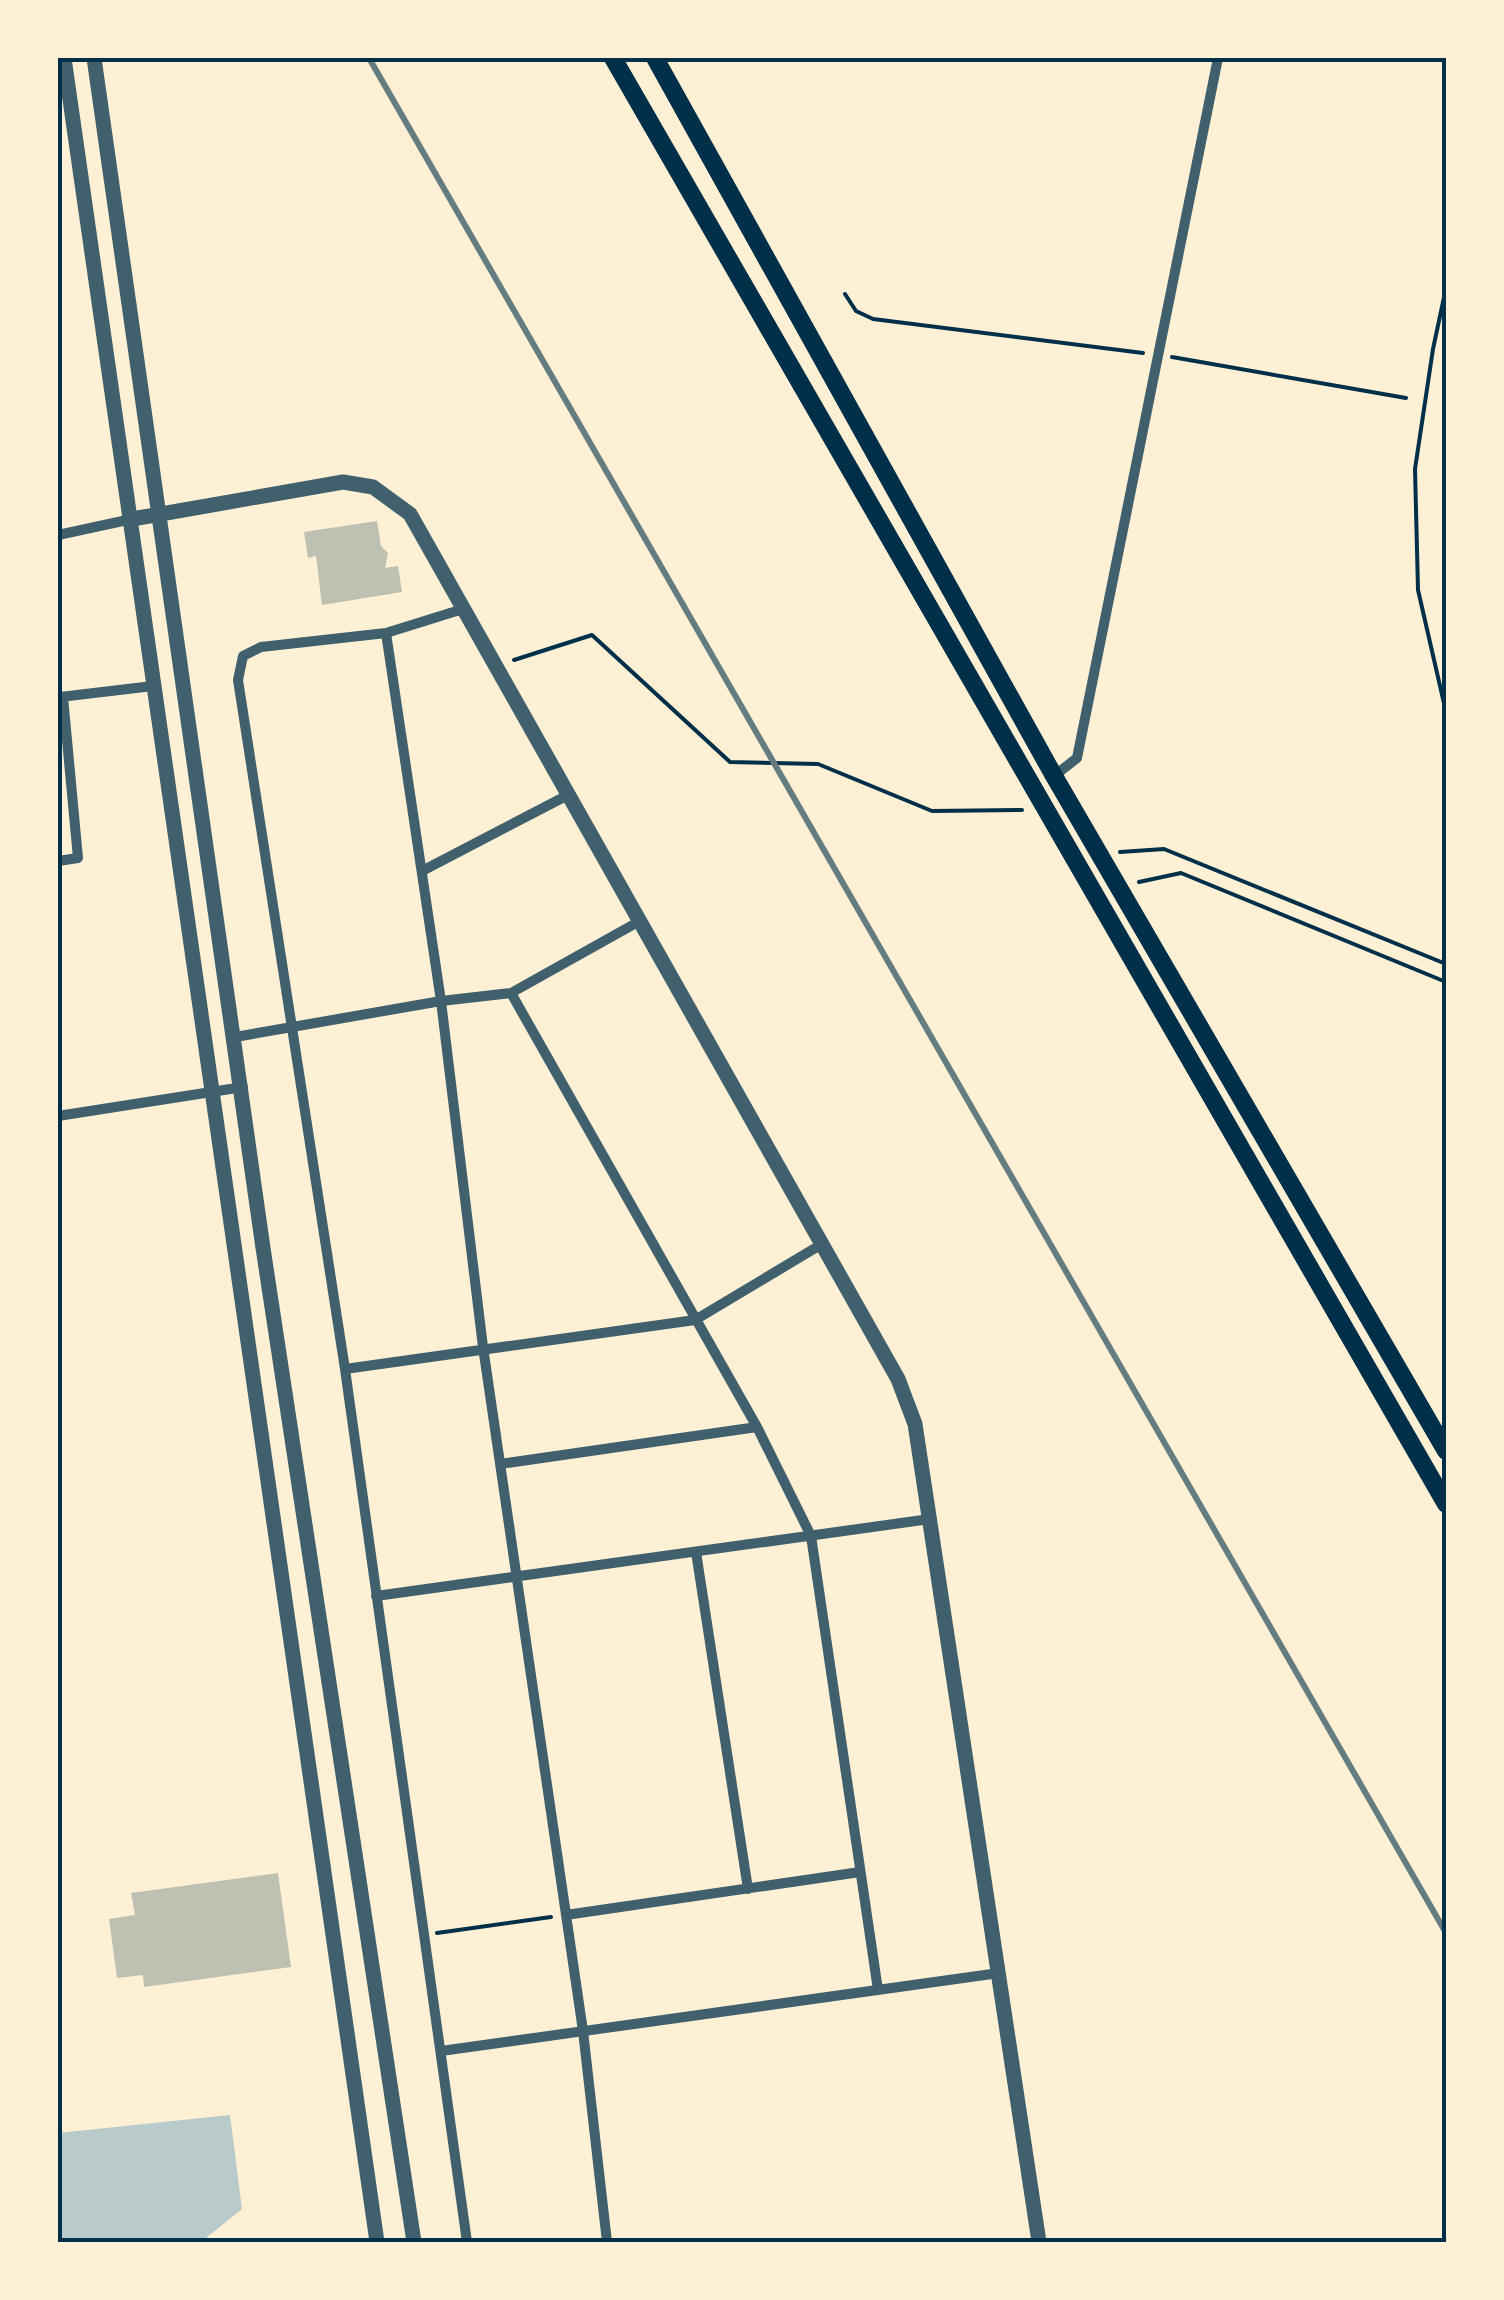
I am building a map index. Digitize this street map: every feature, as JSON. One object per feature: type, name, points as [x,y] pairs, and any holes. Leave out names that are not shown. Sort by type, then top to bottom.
[{"type":"main road","points":[[613,58],[1446,1504]]},
{"type":"main road","points":[[655,58],[1054,776],[1446,1451]]},
{"type":"street","points":[[64,58],[377,2242]]},
{"type":"street","points":[[94,58],[264,1248],[414,2242]]},
{"type":"street","points":[[1054,776],[1077,758],[1218,58]]},
{"type":"street","points":[[58,535],[343,482],[373,487],[410,514],[898,1379],[916,1424],[1039,2242]]},
{"type":"street","points":[[463,609],[386,633],[262,647],[243,656],[238,680],[344,1369],[467,2242]]},
{"type":"street","points":[[386,633],[441,1001],[515,1577],[583,2031],[607,2242]]},
{"type":"street","points":[[58,862],[78,858],[60,697],[153,686]]},
{"type":"street","points":[[422,871],[568,795]]},
{"type":"street","points":[[236,1038],[441,1001],[511,993],[638,922]]},
{"type":"street","points":[[511,993],[757,1426],[811,1536],[878,1990]]},
{"type":"street","points":[[58,1116],[242,1087]]},
{"type":"street","points":[[344,1369],[695,1320],[822,1244]]},
{"type":"street","points":[[500,1464],[757,1426]]},
{"type":"street","points":[[376,1596],[930,1519]]},
{"type":"street","points":[[696,1552],[748,1888]]},
{"type":"street","points":[[566,1915],[860,1872]]},
{"type":"street","points":[[441,2051],[999,1973]]},
{"type":"path","points":[[1446,288],[1415,469],[1418,590],[1446,712]]},
{"type":"path","points":[[845,294],[856,311],[874,319],[1158,354],[1406,398]]},
{"type":"path","points":[[496,666],[592,635],[730,762],[818,764],[932,811],[1046,810]]},
{"type":"path","points":[[1100,853],[1164,848],[1446,964]]},
{"type":"path","points":[[1119,886],[1181,873],[1446,982]]},
{"type":"path","points":[[424,1934],[566,1915]]},
{"type":"shaded area","points":[[230,2115],[242,2209],[201,2242],[58,2242],[58,2133]]},
{"type":"building","points":[[377,521],[381,546],[388,553],[385,568],[398,566],[402,592],[322,605],[316,556],[308,558],[304,532]]},
{"type":"building","points":[[278,1873],[291,1967],[144,1987],[143,1975],[117,1978],[109,1919],[135,1915],[131,1893]]},
{"type":"railway","points":[[369,58],[1446,1933]]}]
